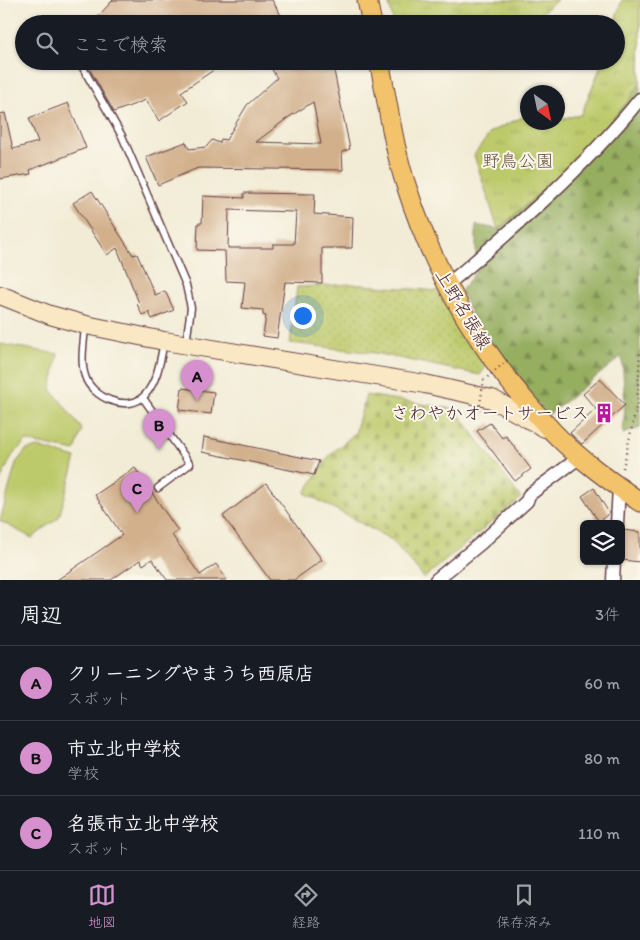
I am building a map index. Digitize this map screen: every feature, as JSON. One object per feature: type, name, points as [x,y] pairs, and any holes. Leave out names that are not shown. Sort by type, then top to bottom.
[{"type":"main road","points":[[367,0],[370,15]]},
{"type":"main road","name":"上野名張線","points":[[382,70],[398,157],[406,186],[432,256],[447,286],[494,361],[554,434],[580,457],[640,502]]},
{"type":"street","points":[[447,286],[507,234],[603,142],[640,99]]},
{"type":"street","points":[[0,295],[43,312],[86,325],[164,341],[416,383],[484,397],[509,407],[554,434]]},
{"type":"street","points":[[436,580],[481,543],[527,501],[530,495],[580,457]]},
{"type":"street","points":[[617,520],[619,487]]},
{"type":"street","points":[[613,580],[614,565]]},
{"type":"lane","points":[[84,70],[122,136],[186,285],[191,308],[186,344]]},
{"type":"lane","points":[[86,325],[83,370],[89,385],[102,396],[118,402],[130,402],[143,398],[154,381],[164,341]]},
{"type":"lane","points":[[143,398],[190,464],[158,488]]},
{"type":"path","points":[[619,487],[637,404],[640,351]]},
{"type":"path","points":[[478,410],[484,380],[509,359]]},
{"type":"green space","points":[[388,0],[557,0],[539,15],[392,15]]},
{"type":"green space","name":"野鳥公園","points":[[622,0],[640,0],[640,83],[629,100],[574,163],[498,229],[474,155],[491,132],[520,118],[520,130],[565,130],[565,118],[581,115],[599,70],[625,70],[625,15],[617,15]]},
{"type":"green space","points":[[640,0],[640,428],[623,434],[625,405],[622,356],[547,416],[471,314],[461,291],[476,271],[476,225],[498,229],[492,209],[491,132],[520,118],[520,130],[565,130],[565,118],[581,115],[599,70],[625,70],[625,15]]},
{"type":"green space","points":[[352,284],[438,291],[486,367],[480,375],[375,353],[290,343],[297,287]]},
{"type":"green space","points":[[0,344],[58,354],[51,389],[82,429],[75,451],[26,441],[12,456],[0,481]]},
{"type":"green space","points":[[366,395],[455,409],[521,498],[424,578],[392,540],[305,493],[329,456],[355,433]]},
{"type":"green space","points":[[38,447],[76,458],[59,517],[32,538],[0,521],[16,463],[26,450]]},
{"type":"building","points":[[113,0],[272,0],[281,15],[99,15]]},
{"type":"building","points":[[90,70],[214,70],[181,92],[188,101],[159,121],[146,100],[114,112]]},
{"type":"building","points":[[272,70],[334,70],[350,149],[342,152],[343,170],[198,168],[158,185],[146,157],[186,142],[189,149],[206,147],[212,140],[220,143],[221,139],[226,140],[247,105],[277,78]],"holes":[[[313,102],[321,144],[256,142],[289,117]]]},
{"type":"building","points":[[68,103],[86,148],[30,170],[31,174],[0,179],[0,114],[5,113],[13,149],[38,142],[29,118]]},
{"type":"building","points":[[92,191],[133,255],[137,254],[155,295],[165,291],[174,310],[152,319],[149,312],[142,315],[117,248],[107,255],[73,203]]},
{"type":"building","points":[[244,193],[315,194],[314,214],[353,217],[352,248],[322,248],[322,283],[285,282],[277,338],[263,336],[266,316],[263,315],[263,310],[242,308],[245,282],[226,281],[225,251],[197,250],[198,223],[202,223],[203,196],[244,198]],"holes":[[[229,210],[296,212],[294,244],[273,244],[273,248],[228,248]]]},
{"type":"building","name":"さわやかオートサービス","points":[[600,379],[625,405],[582,444],[570,433],[596,409],[583,394]]},
{"type":"building","points":[[182,388],[214,392],[211,414],[179,410]]},
{"type":"building","points":[[490,423],[502,438],[506,436],[531,469],[515,481],[477,431]]},
{"type":"building","points":[[204,437],[319,461],[314,475],[202,452]]},
{"type":"building","points":[[135,468],[178,531],[172,535],[200,575],[216,564],[227,580],[167,580],[152,559],[143,565],[140,560],[111,580],[57,580],[122,535],[95,495]]},
{"type":"building","points":[[266,483],[322,560],[294,580],[270,580],[223,516]]},
{"type":"building","points":[[594,488],[609,513],[601,520],[598,520],[582,496]]},
{"type":"building","points":[[625,530],[640,532],[640,562],[625,560]]},
{"type":"place","name":"クリーニングやまうち西原店","points":[[197,401]]},
{"type":"place","name":"さわやかオートサービス","points":[[604,413]]},
{"type":"place","name":"市立北中学校","points":[[159,450]]},
{"type":"place","name":"名張市立北中学校","points":[[137,513]]}]
